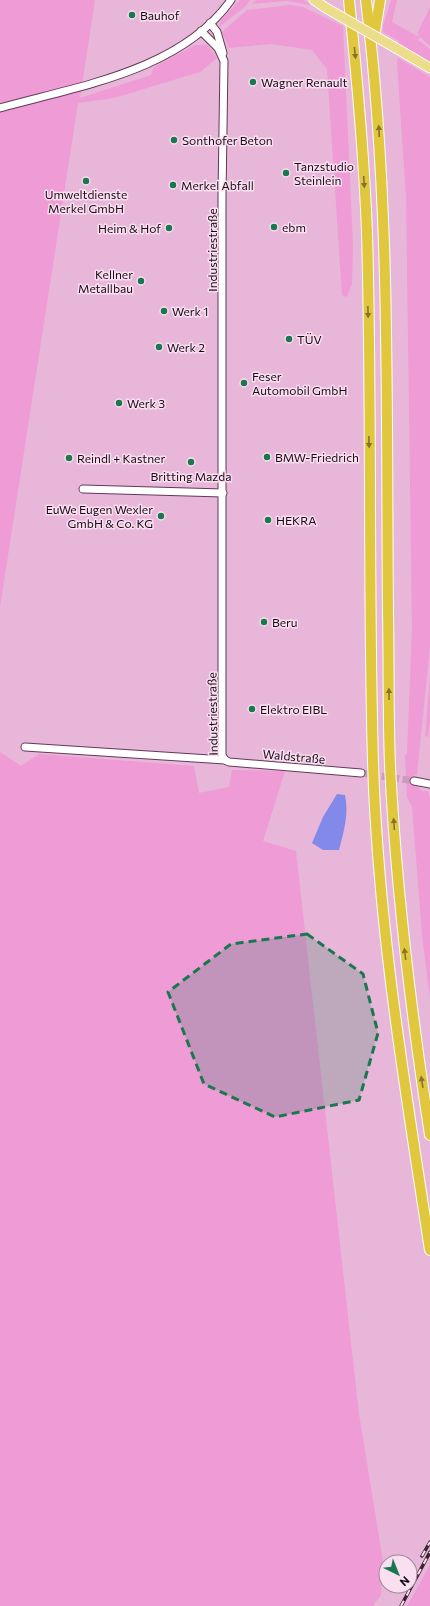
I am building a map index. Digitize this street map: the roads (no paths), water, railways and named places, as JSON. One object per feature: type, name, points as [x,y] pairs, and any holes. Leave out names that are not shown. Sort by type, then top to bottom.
[{"type":"highway","points":[[349,0],[358,78],[367,231],[373,763],[382,910],[397,1032],[430,1250]]},
{"type":"highway","points":[[366,0],[372,49],[378,128],[384,240],[390,763],[400,907],[414,1033],[430,1135]]},
{"type":"highway","points":[[372,49],[380,0]]},
{"type":"main road","points":[[314,0],[430,68]]},
{"type":"street","points":[[0,108],[77,87],[135,69],[157,60],[201,31],[231,0]]},
{"type":"street","name":"Industriestraße","points":[[210,23],[217,32],[221,42],[224,61],[222,196],[222,755],[225,760]]},
{"type":"street","points":[[201,31],[223,55]]},
{"type":"street","points":[[83,489],[223,492]]},
{"type":"street","name":"Industriestraße","points":[[25,747],[225,760]]},
{"type":"street","name":"Waldstraße","points":[[225,760],[229,762],[361,773]]},
{"type":"street","points":[[414,781],[430,784]]},
{"type":"water","points":[[337,794],[345,795],[346,802],[346,816],[343,836],[339,850],[323,850],[312,843],[323,817]]},
{"type":"tunnel","points":[[361,773],[414,781]]},
{"type":"railway","points":[[422,1556],[430,1542]]},
{"type":"railway","points":[[401,1606],[430,1552]]},
{"type":"place","name":"Bauhof","points":[[132,15]]},
{"type":"place","name":"Wagner Renault","points":[[253,82]]},
{"type":"place","name":"Sonthofer Beton","points":[[174,140]]},
{"type":"place","name":"Tanzstudio Steinlein","points":[[286,173]]},
{"type":"place","name":"Umweltdienste Merkel GmbH","points":[[86,181]]},
{"type":"place","name":"Merkel Abfall","points":[[173,185]]},
{"type":"place","name":"ebm","points":[[274,227]]},
{"type":"place","name":"Heim & Hof","points":[[169,228]]},
{"type":"place","name":"Kellner Metallbau","points":[[141,281]]},
{"type":"place","name":"Werk 1","points":[[164,311]]},
{"type":"place","name":"TÜV","points":[[289,339]]},
{"type":"place","name":"Werk 2","points":[[159,347]]},
{"type":"place","name":"Feser Automobil GmbH","points":[[244,383]]},
{"type":"place","name":"Werk 3","points":[[119,403]]},
{"type":"place","name":"BMW-Friedrich","points":[[267,457]]},
{"type":"place","name":"Reindl + Kastner","points":[[69,458]]},
{"type":"place","name":"Britting Mazda","points":[[191,462]]},
{"type":"place","name":"EuWe Eugen Wexler GmbH & Co. KG","points":[[161,516]]},
{"type":"place","name":"HEKRA","points":[[268,520]]},
{"type":"place","name":"Beru","points":[[264,622]]},
{"type":"place","name":"Elektro EIBL","points":[[252,709]]}]
